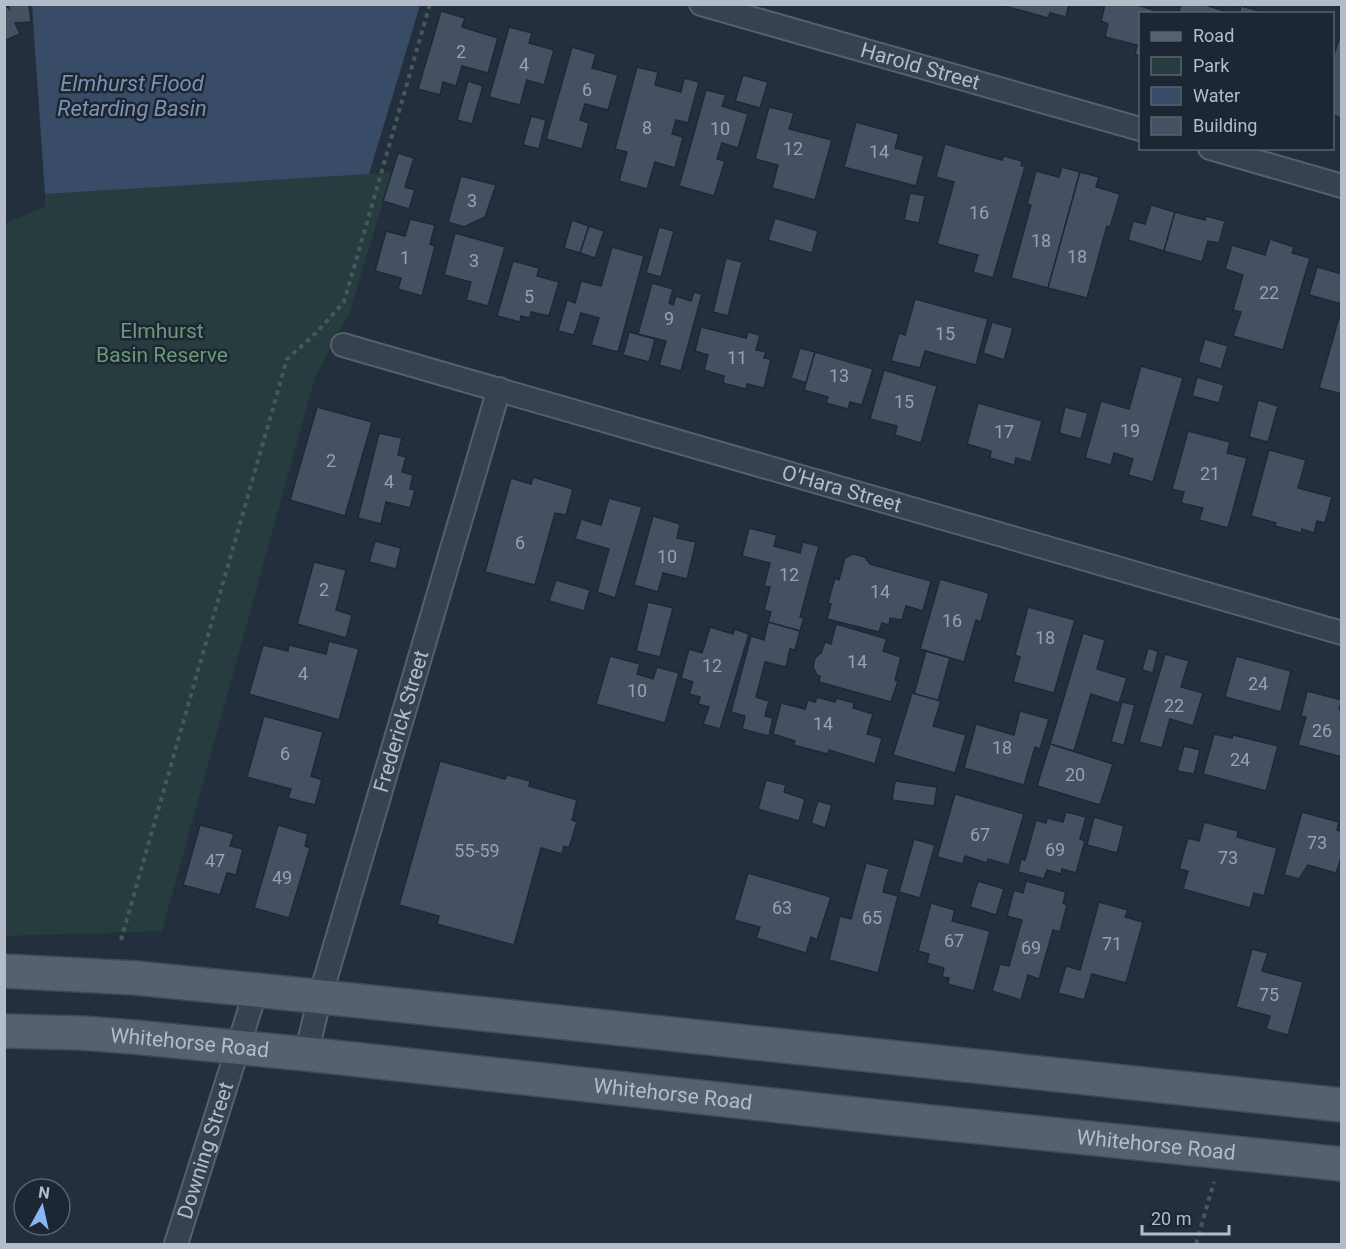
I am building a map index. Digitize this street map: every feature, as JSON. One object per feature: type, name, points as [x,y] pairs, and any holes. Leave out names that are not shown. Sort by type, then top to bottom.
[{"type":"main road","points":[[4,971],[136,978],[256,990],[1341,1105]]},
{"type":"main road","name":"Whitehorse Road","points":[[4,1031],[81,1033],[306,1054],[1341,1164]]},
{"type":"street","name":"Harold Street","points":[[701,4],[1139,129]]},
{"type":"street","points":[[1217,150],[1341,186]]},
{"type":"street","name":"O'Hara Street","points":[[343,345],[1341,633]]},
{"type":"street","name":"Frederick Street","points":[[306,1054],[320,997],[499,389]]},
{"type":"street","name":"Downing Street","points":[[176,1245],[256,990]]},
{"type":"path","points":[[121,940],[287,359],[316,333],[344,302],[429,4]]},
{"type":"path","points":[[1196,1245],[1223,1153]]},
{"type":"green space","name":"Elmhurst Basin Reserve","points":[[392,172],[350,311],[315,377],[162,931],[5,936],[4,224],[45,207],[45,194]]},
{"type":"water","name":"Elmhurst Flood Retarding Basin","points":[[32,4],[420,5],[369,174],[45,194]]},
{"type":"building","points":[[4,4],[9,9],[8,4],[29,4],[31,22],[15,23],[20,34],[4,41]]},
{"type":"building","points":[[1069,4],[1066,17],[1050,13],[1048,18],[1001,5]]},
{"type":"building","points":[[1105,4],[1135,4],[1153,10],[1152,12],[1139,12],[1139,56],[1135,54],[1137,45],[1105,37],[1108,24],[1101,21]]},
{"type":"building","points":[[1181,4],[1202,4],[1228,12],[1179,12]]},
{"type":"building","points":[[1241,6],[1262,12],[1240,12]]},
{"type":"building","points":[[441,11],[465,18],[462,27],[498,38],[488,73],[462,66],[456,86],[443,82],[440,95],[418,89]]},
{"type":"building","points":[[509,27],[532,33],[529,43],[554,50],[544,85],[527,80],[520,105],[489,97]]},
{"type":"building","points":[[1342,30],[1342,118],[1334,116],[1334,55]]},
{"type":"building","points":[[572,47],[596,54],[592,68],[618,75],[608,110],[585,104],[580,120],[589,123],[582,149],[546,139]]},
{"type":"building","points":[[637,67],[658,72],[655,85],[681,92],[684,78],[699,82],[688,123],[676,120],[672,134],[683,137],[675,168],[655,162],[647,189],[619,181],[627,152],[615,149]]},
{"type":"building","points":[[743,75],[768,82],[760,108],[735,101]]},
{"type":"building","points":[[468,81],[483,86],[472,124],[457,120]]},
{"type":"building","points":[[706,90],[726,95],[722,106],[748,114],[738,148],[722,143],[717,159],[725,161],[714,196],[679,186]]},
{"type":"building","points":[[769,107],[794,113],[789,129],[832,140],[815,200],[772,188],[778,165],[755,159]]},
{"type":"building","points":[[531,116],[546,120],[539,149],[523,145]]},
{"type":"building","points":[[856,122],[899,134],[895,148],[924,156],[916,186],[844,167]]},
{"type":"building","points":[[945,144],[1002,160],[1004,156],[1022,161],[1021,165],[1025,167],[993,278],[973,272],[978,255],[937,244],[954,182],[936,177]]},
{"type":"building","points":[[398,153],[414,158],[405,187],[415,190],[409,209],[383,201]]},
{"type":"building","points":[[1062,167],[1080,172],[1048,288],[1011,278],[1031,205],[1027,204],[1036,171],[1059,177]]},
{"type":"building","points":[[1080,172],[1099,177],[1096,187],[1120,194],[1110,227],[1107,226],[1087,298],[1048,288]]},
{"type":"building","points":[[461,176],[496,185],[485,217],[464,227],[448,222]]},
{"type":"building","points":[[910,193],[925,196],[919,223],[904,220]]},
{"type":"building","points":[[1151,205],[1175,212],[1164,251],[1128,240],[1133,221],[1145,224]]},
{"type":"building","points":[[1175,212],[1205,220],[1206,216],[1225,221],[1219,243],[1208,241],[1202,262],[1164,251]]},
{"type":"building","points":[[775,218],[818,231],[812,253],[768,240]]},
{"type":"building","points":[[410,219],[435,225],[430,244],[435,246],[422,296],[398,289],[401,278],[375,271],[386,231],[405,236]]},
{"type":"building","points":[[572,220],[589,226],[580,253],[564,248]]},
{"type":"building","points":[[589,226],[604,231],[595,258],[580,253]]},
{"type":"building","points":[[659,227],[674,231],[661,277],[646,273]]},
{"type":"building","points":[[455,233],[505,247],[488,306],[466,300],[471,282],[444,275]]},
{"type":"building","points":[[1270,239],[1294,247],[1292,253],[1310,258],[1283,350],[1233,336],[1241,312],[1233,310],[1243,275],[1225,269],[1232,245],[1265,255]]},
{"type":"building","points":[[612,247],[644,256],[618,352],[591,345],[599,318],[581,313],[574,335],[558,331],[567,300],[575,303],[581,281],[601,286]]},
{"type":"building","points":[[726,258],[742,262],[728,316],[713,312]]},
{"type":"building","points":[[513,261],[539,268],[537,276],[559,282],[549,316],[531,312],[530,318],[521,316],[520,322],[497,316]]},
{"type":"building","points":[[1317,267],[1342,274],[1342,304],[1309,295]]},
{"type":"building","points":[[652,283],[673,289],[669,303],[673,305],[676,296],[691,301],[694,292],[702,294],[681,371],[659,365],[666,341],[638,334]]},
{"type":"building","points":[[915,299],[988,319],[976,365],[925,351],[920,368],[891,361],[899,333],[905,335]]},
{"type":"building","points":[[1342,307],[1342,394],[1319,388]]},
{"type":"building","points":[[992,322],[1013,328],[1004,360],[983,353]]},
{"type":"building","points":[[701,327],[746,338],[748,332],[760,335],[756,350],[766,352],[764,358],[771,359],[764,388],[747,384],[746,389],[723,383],[724,376],[704,370],[708,355],[695,351]]},
{"type":"building","points":[[629,332],[655,339],[649,362],[623,355]]},
{"type":"building","points":[[1205,339],[1228,346],[1221,369],[1198,362]]},
{"type":"building","points":[[800,348],[815,352],[806,383],[791,378]]},
{"type":"building","points":[[815,352],[873,369],[862,405],[850,402],[848,409],[826,403],[828,397],[804,390]]},
{"type":"building","points":[[1141,366],[1183,378],[1153,482],[1128,475],[1133,459],[1114,453],[1111,465],[1085,458],[1101,401],[1129,409]]},
{"type":"building","points":[[884,370],[937,386],[921,443],[895,435],[897,426],[870,419]]},
{"type":"building","points":[[1197,377],[1224,385],[1219,403],[1192,396]]},
{"type":"building","points":[[1258,400],[1278,406],[1268,442],[1249,437]]},
{"type":"building","points":[[978,403],[1042,421],[1031,462],[1016,458],[1014,465],[990,458],[991,451],[967,444]]},
{"type":"building","points":[[317,407],[372,422],[345,516],[290,500]]},
{"type":"building","points":[[1065,407],[1088,413],[1081,439],[1059,433]]},
{"type":"building","points":[[1188,431],[1230,442],[1227,453],[1247,458],[1228,528],[1199,520],[1203,508],[1181,503],[1184,492],[1172,489]]},
{"type":"building","points":[[379,433],[402,438],[398,455],[406,457],[402,472],[413,475],[410,489],[415,490],[410,508],[386,502],[381,524],[358,518]]},
{"type":"building","points":[[1269,450],[1306,460],[1298,488],[1332,497],[1325,523],[1317,521],[1314,533],[1302,529],[1301,533],[1275,526],[1276,523],[1251,516]]},
{"type":"building","points":[[533,477],[573,489],[566,515],[555,513],[535,585],[485,572],[511,478],[531,484]]},
{"type":"building","points":[[609,498],[642,507],[615,598],[597,592],[609,549],[575,539],[581,519],[601,525]]},
{"type":"building","points":[[653,516],[680,524],[677,538],[696,542],[687,579],[663,573],[658,592],[634,585]]},
{"type":"building","points":[[749,528],[777,535],[774,546],[800,553],[803,542],[819,546],[800,617],[804,618],[800,631],[768,622],[771,612],[764,610],[770,587],[764,586],[770,563],[742,556]]},
{"type":"building","points":[[375,541],[401,548],[396,569],[369,562]]},
{"type":"building","points":[[853,554],[865,557],[870,564],[931,581],[923,611],[906,606],[902,620],[890,618],[889,625],[882,623],[879,632],[827,619],[831,604],[828,603],[835,578],[839,580],[845,558]]},
{"type":"building","points":[[314,562],[346,570],[336,610],[352,615],[346,638],[297,624]]},
{"type":"building","points":[[940,579],[989,593],[981,622],[976,620],[964,662],[920,649]]},
{"type":"building","points":[[556,580],[590,590],[584,611],[549,601]]},
{"type":"building","points":[[648,602],[673,608],[660,657],[636,651]]},
{"type":"building","points":[[1028,607],[1075,620],[1054,693],[1013,682],[1020,657],[1015,655]]},
{"type":"building","points":[[768,622],[800,631],[795,650],[790,649],[786,667],[765,662],[756,697],[769,701],[765,716],[773,718],[769,736],[742,729],[745,716],[731,712],[751,636],[764,640]]},
{"type":"building","points":[[836,624],[887,639],[883,651],[901,657],[895,680],[898,681],[891,702],[819,682],[820,676],[813,667],[815,658],[821,653],[825,642],[831,644]]},
{"type":"building","points":[[710,627],[733,634],[735,629],[749,634],[720,729],[703,724],[709,707],[698,704],[700,697],[689,694],[693,682],[681,678],[689,649],[702,653]]},
{"type":"building","points":[[1083,633],[1105,640],[1097,669],[1127,678],[1119,703],[1091,694],[1074,751],[1050,744]]},
{"type":"building","points":[[329,641],[359,649],[339,720],[249,694],[263,645],[288,651],[289,645],[326,654]]},
{"type":"building","points":[[1148,648],[1158,651],[1153,673],[1142,670]]},
{"type":"building","points":[[926,651],[950,658],[938,701],[914,694]]},
{"type":"building","points":[[1165,654],[1189,661],[1181,687],[1203,693],[1193,726],[1170,719],[1162,748],[1139,742]]},
{"type":"building","points":[[610,656],[640,664],[637,674],[653,679],[657,667],[679,673],[665,723],[596,704]]},
{"type":"building","points":[[1236,656],[1291,671],[1281,712],[1225,697]]},
{"type":"building","points":[[1307,691],[1342,700],[1339,709],[1342,709],[1342,757],[1298,745],[1306,717],[1301,716]]},
{"type":"building","points":[[912,693],[941,701],[933,726],[966,735],[955,773],[893,755]]},
{"type":"building","points":[[817,697],[835,702],[836,698],[854,703],[853,708],[873,714],[867,734],[882,738],[875,764],[829,750],[828,754],[793,745],[795,741],[773,734],[781,703],[805,709],[808,700],[815,702]]},
{"type":"building","points":[[1122,702],[1135,705],[1124,745],[1111,742]]},
{"type":"building","points":[[1020,711],[1049,719],[1040,749],[1035,747],[1024,785],[964,768],[976,724],[1014,735]]},
{"type":"building","points":[[264,716],[323,732],[311,776],[322,780],[315,805],[288,798],[291,789],[247,777]]},
{"type":"building","points":[[1214,734],[1232,738],[1233,735],[1278,746],[1266,791],[1203,774]]},
{"type":"building","points":[[1050,744],[1113,764],[1100,805],[1037,786]]},
{"type":"building","points":[[1184,746],[1200,750],[1194,774],[1177,771]]},
{"type":"building","points":[[440,761],[505,779],[507,775],[530,781],[529,786],[577,800],[572,820],[577,822],[569,848],[564,846],[562,854],[541,848],[514,945],[437,924],[439,916],[399,905]]},
{"type":"building","points":[[766,780],[786,785],[784,792],[805,799],[799,821],[758,809]]},
{"type":"building","points":[[895,781],[937,787],[934,806],[892,800]]},
{"type":"building","points":[[955,794],[1024,814],[1009,865],[988,859],[987,863],[965,856],[963,864],[937,857]]},
{"type":"building","points":[[818,801],[832,805],[825,828],[811,823]]},
{"type":"building","points":[[1066,812],[1086,817],[1080,839],[1085,841],[1076,873],[1062,869],[1061,874],[1047,870],[1044,879],[1018,872],[1021,859],[1025,860],[1036,820],[1046,823],[1047,818],[1063,822]]},
{"type":"building","points":[[1302,812],[1339,822],[1337,830],[1342,832],[1342,855],[1336,873],[1308,865],[1299,879],[1284,875]]},
{"type":"building","points":[[1094,817],[1124,826],[1117,853],[1087,845]]},
{"type":"building","points":[[1204,822],[1238,831],[1237,837],[1277,848],[1264,896],[1254,893],[1250,908],[1183,889],[1188,871],[1179,869],[1188,838],[1199,841]]},
{"type":"building","points":[[200,825],[234,834],[230,846],[243,849],[236,875],[227,873],[220,895],[183,885]]},
{"type":"building","points":[[278,825],[308,834],[305,846],[310,848],[289,918],[254,908]]},
{"type":"building","points":[[914,839],[935,845],[920,898],[899,892]]},
{"type":"building","points":[[866,863],[889,869],[883,892],[898,896],[878,973],[829,960],[840,916],[851,919]]},
{"type":"building","points":[[748,873],[831,897],[817,940],[811,937],[806,953],[756,938],[760,927],[734,920]]},
{"type":"building","points":[[978,881],[1004,889],[996,915],[970,907]]},
{"type":"building","points":[[1026,881],[1066,892],[1063,903],[1067,905],[1060,932],[1053,930],[1039,979],[1028,975],[1021,1000],[992,991],[1000,964],[1009,966],[1022,920],[1007,916],[1014,890],[1023,893]]},
{"type":"building","points":[[1099,902],[1128,910],[1125,917],[1143,922],[1126,983],[1092,974],[1084,1000],[1058,993],[1066,966],[1080,970]]},
{"type":"building","points":[[931,903],[955,910],[952,921],[990,931],[974,991],[948,984],[949,978],[942,977],[944,968],[927,963],[929,954],[918,951]]},
{"type":"building","points":[[1252,949],[1268,953],[1262,971],[1303,982],[1288,1035],[1266,1029],[1270,1016],[1236,1007]]}]
